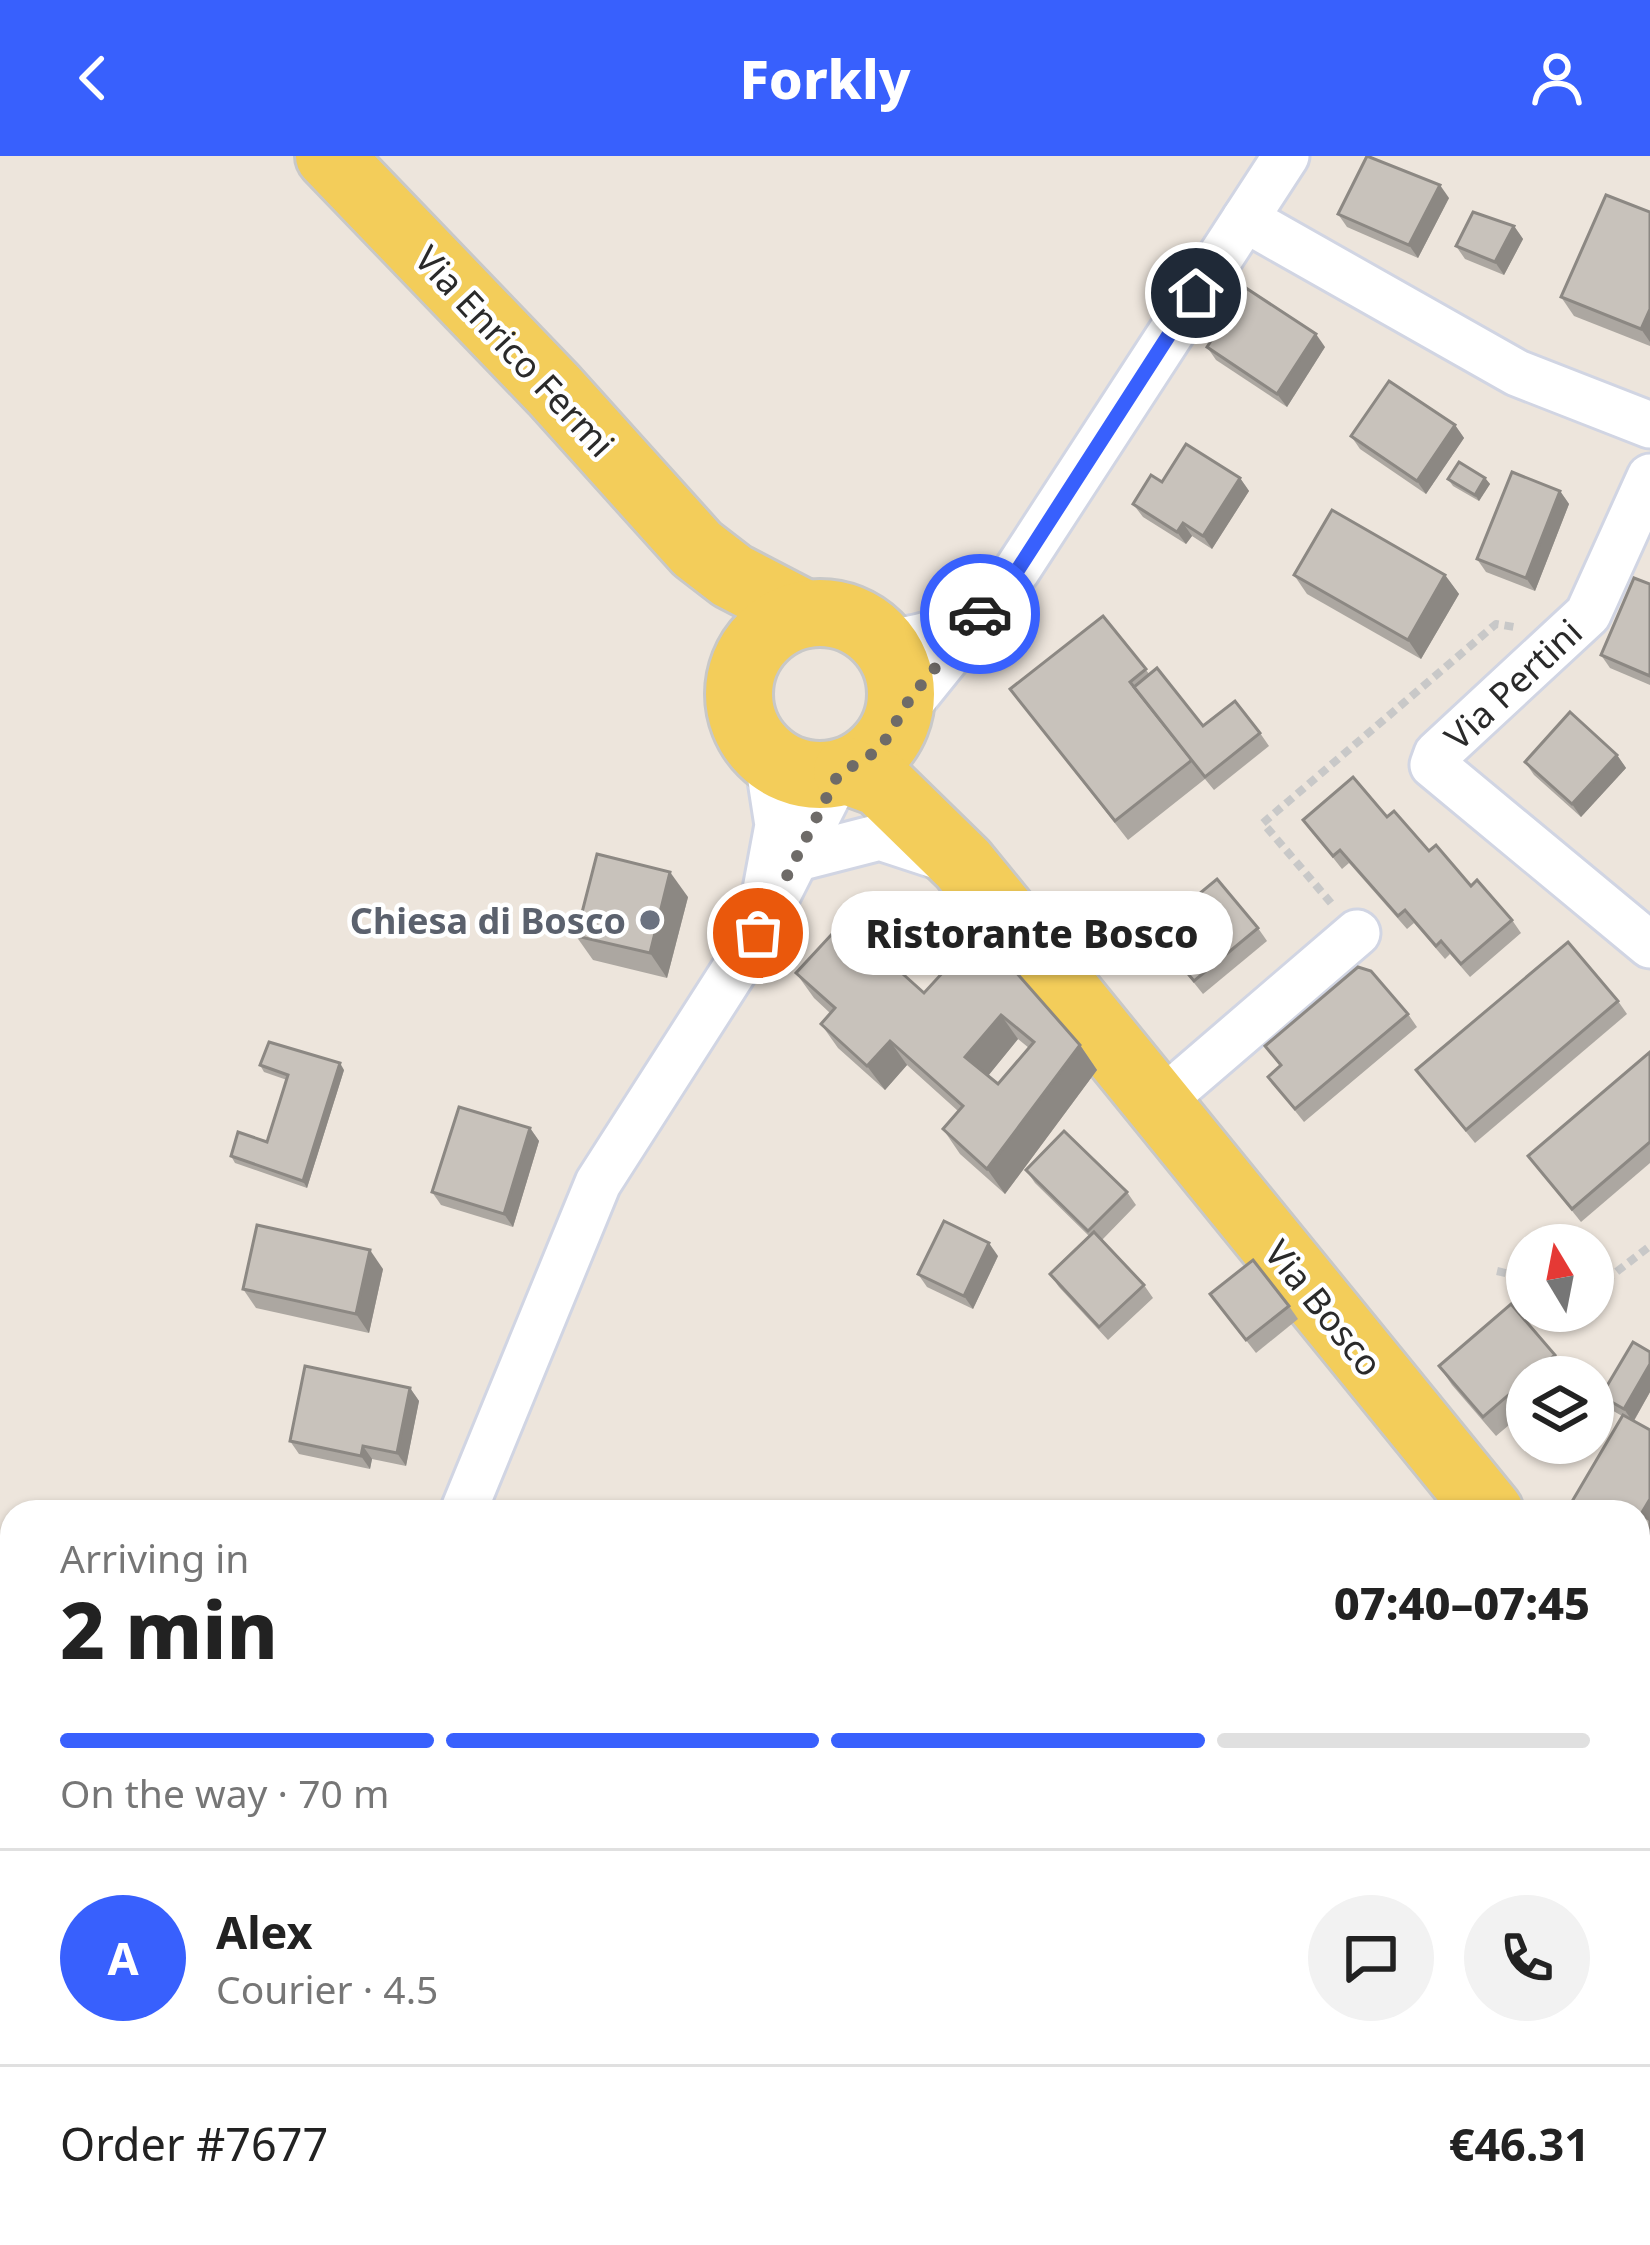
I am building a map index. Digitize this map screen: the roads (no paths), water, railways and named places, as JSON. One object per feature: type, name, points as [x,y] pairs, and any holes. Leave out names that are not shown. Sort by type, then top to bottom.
[{"type":"main road","name":"Via Enrico Fermi","points":[[329,156],[554,389],[698,549],[732,576],[805,614],[848,618],[883,642]]},
{"type":"main road","name":"Via Enrico Fermi","points":[[698,549],[729,620],[740,708],[749,734],[766,754]]},
{"type":"main road","points":[[740,680],[746,662],[769,631],[805,614]]},
{"type":"main road","points":[[766,754],[798,772],[868,749],[900,679],[883,642]]},
{"type":"main road","name":"Via Bosco","points":[[868,749],[1480,1500]]},
{"type":"street","points":[[469,1500],[598,1183],[758,933],[798,858],[868,749],[1017,571],[1286,156]]},
{"type":"street","points":[[1245,219],[1517,373],[1650,424]]},
{"type":"street","name":"Via Pertini","points":[[1650,477],[1588,614],[1437,754],[1433,765],[1650,945]]},
{"type":"street","points":[[883,642],[920,640],[951,627],[1017,571]]},
{"type":"street","points":[[758,933],[778,825],[766,754]]},
{"type":"street","points":[[798,858],[880,837],[948,847]]},
{"type":"street","points":[[1157,1104],[1357,933]]},
{"type":"place","name":"Chiesa di Bosco","points":[[650,920]]},
{"type":"place","name":"Ristorante Bosco","points":[[758,933]]}]
